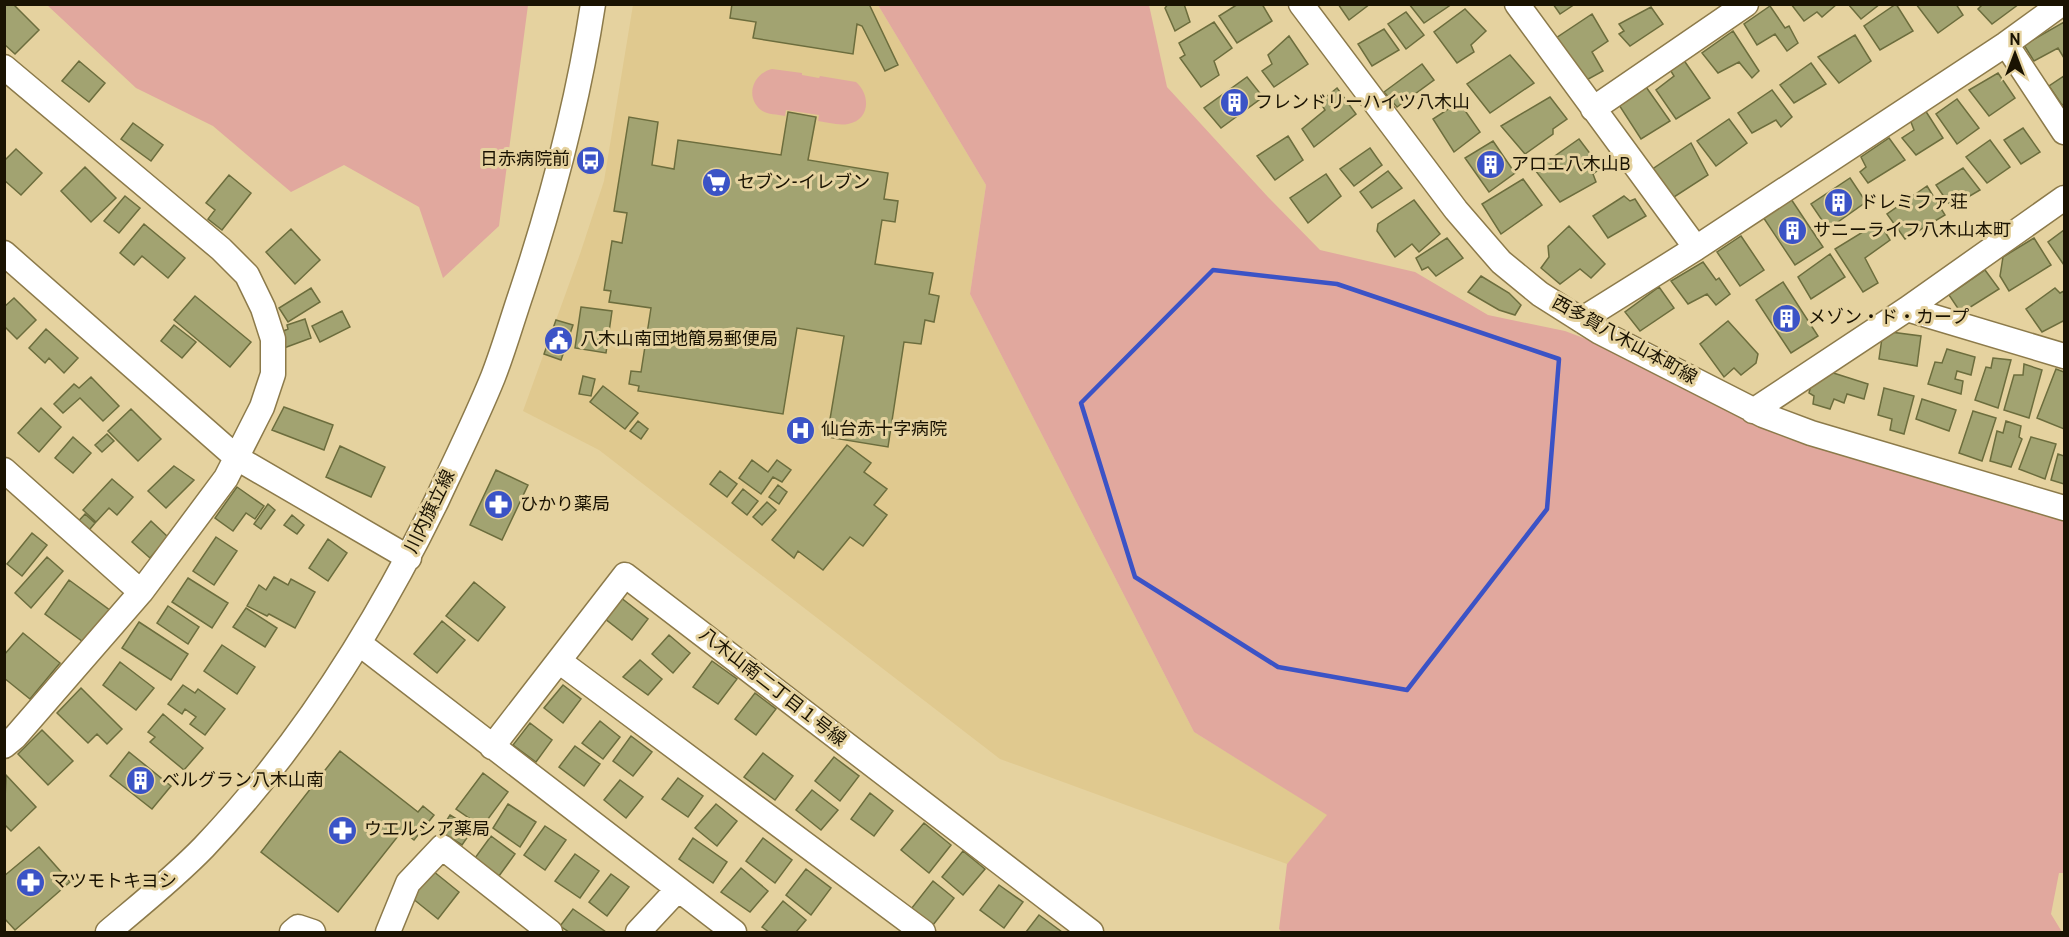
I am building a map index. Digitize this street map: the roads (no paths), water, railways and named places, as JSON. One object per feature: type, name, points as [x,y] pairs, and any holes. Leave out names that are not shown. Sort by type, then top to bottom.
[{"type":"street","name":"川内旗立線","points":[[108,933],[203,848],[261,782],[320,703],[360,644],[408,558],[468,434],[502,350],[544,224],[570,129],[593,4]]},
{"type":"street","name":"西多賀八木山本町線","points":[[1301,4],[1424,169],[1501,262],[1540,294],[1600,332],[1753,411],[1811,433],[2064,508]]},
{"type":"street","points":[[1517,4],[1696,248]]},
{"type":"street","points":[[1593,109],[1746,4]]},
{"type":"street","points":[[1581,320],[1696,248],[2006,44],[2061,4]]},
{"type":"street","points":[[2006,44],[2064,132]]},
{"type":"street","points":[[4,67],[221,249],[247,275],[263,308],[273,339],[273,374],[262,407],[226,478],[141,592],[8,737]]},
{"type":"street","points":[[1753,411],[1907,309],[2064,198]]},
{"type":"street","points":[[4,253],[237,458],[408,558]]},
{"type":"street","points":[[1907,309],[2064,356]]},
{"type":"street","points":[[4,470],[141,592]]},
{"type":"street","name":"八木山南二丁目１号線","points":[[492,747],[625,575],[1091,933]]},
{"type":"street","points":[[360,644],[734,933]]},
{"type":"street","points":[[559,661],[923,933]]},
{"type":"street","points":[[388,933],[408,883],[442,847],[550,933]]},
{"type":"street","points":[[638,933],[678,889]]},
{"type":"street","points":[[292,933],[298,927],[313,933]]},
{"type":"place","name":"フレンドリーハイツ八木山","points":[[1234,103]]},
{"type":"place","name":"日赤病院前","points":[[591,160]]},
{"type":"place","name":"アロエ八木山B","points":[[1490,165]]},
{"type":"place","name":"セブン-イレブン","points":[[716,183]]},
{"type":"place","name":"ドレミファ荘","points":[[1839,203]]},
{"type":"place","name":"サニーライフ八木山本町","points":[[1792,231]]},
{"type":"place","name":"メゾン・ド・カープ","points":[[1787,318]]},
{"type":"place","name":"八木山南団地簡易郵便局","points":[[559,340]]},
{"type":"place","name":"仙台赤十字病院","points":[[800,430]]},
{"type":"place","name":"ひかり薬局","points":[[499,505]]},
{"type":"place","name":"ベルグラン八木山南","points":[[141,781]]},
{"type":"place","name":"ウエルシア薬局","points":[[343,830]]},
{"type":"place","name":"マツモトキヨシ","points":[[30,882]]}]
